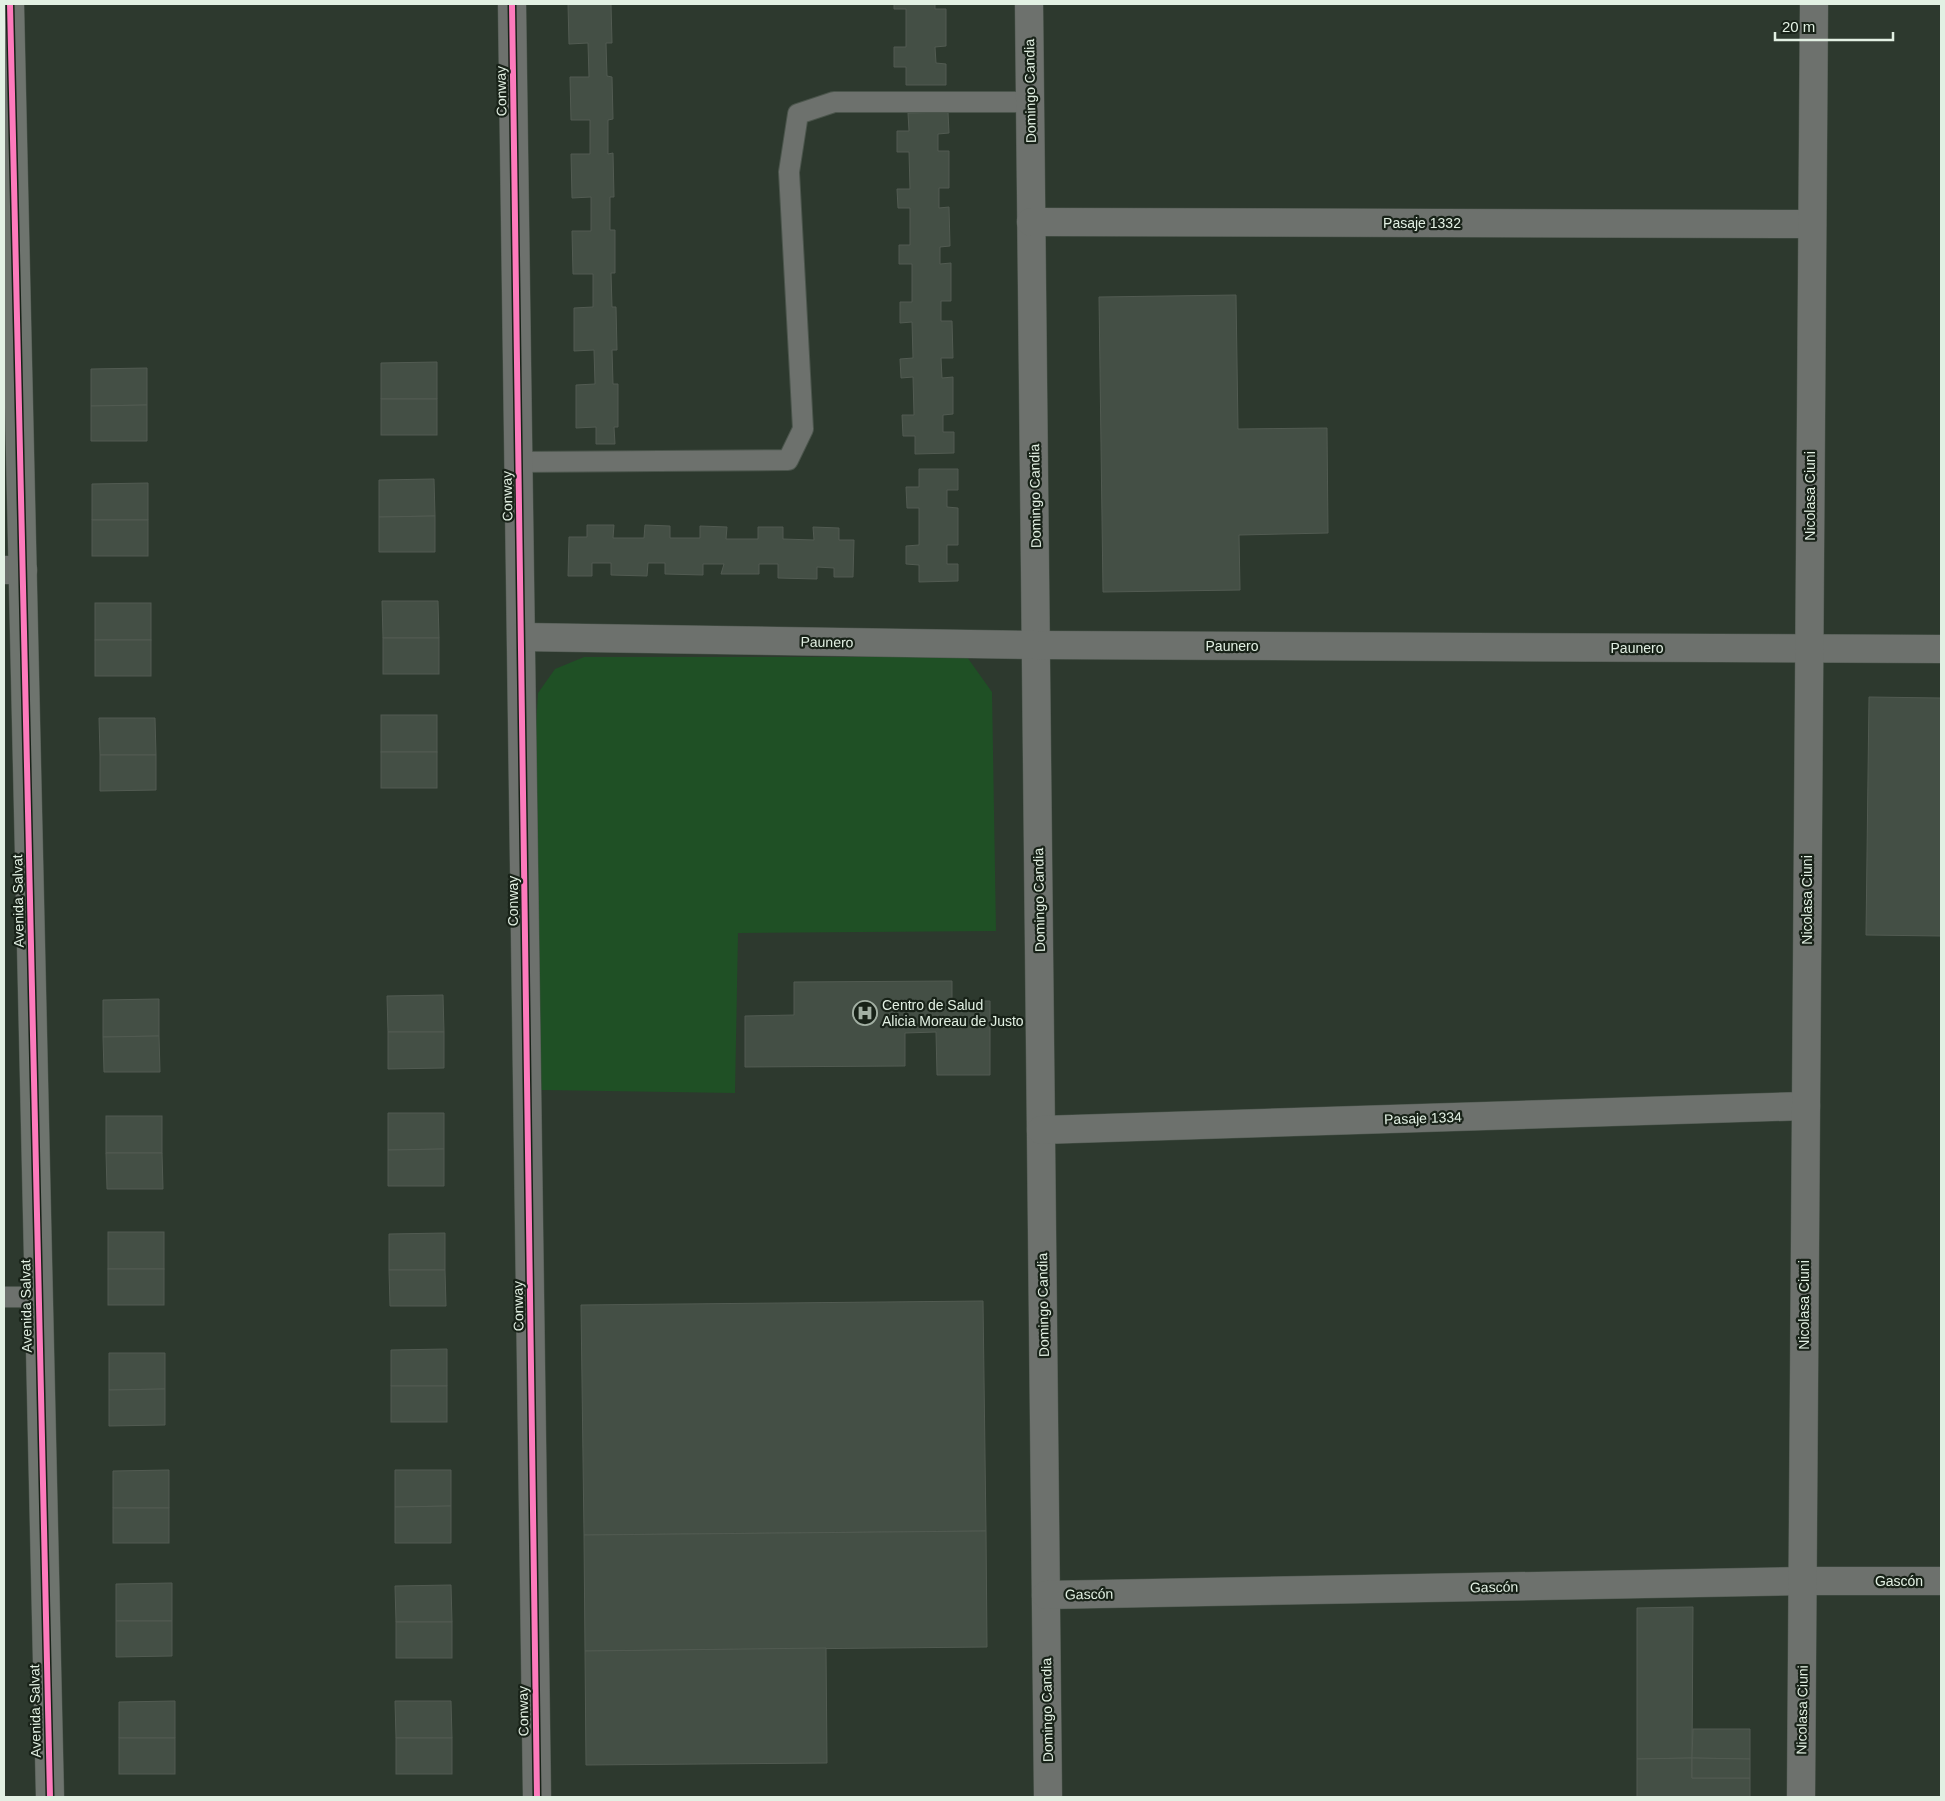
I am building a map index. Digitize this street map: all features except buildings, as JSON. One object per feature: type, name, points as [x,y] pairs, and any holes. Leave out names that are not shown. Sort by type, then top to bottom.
[{"type":"street","name":"Avenida Salvat","points":[[10,4],[13,570],[38,1297],[50,1797]]},
{"type":"street","name":"Conway","points":[[512,4],[537,1797]]},
{"type":"street","name":"Domingo Candia","points":[[1029,4],[1048,1797]]},
{"type":"street","name":"Nicolasa Ciuni","points":[[1801,1797],[1814,4]]},
{"type":"street","name":"Pasaje 1332","points":[[1031,222],[1812,224]]},
{"type":"street","name":"Paunero","points":[[522,637],[1037,644],[1809,650],[1941,649]]},
{"type":"street","name":"Pasaje 1334","points":[[1041,1130],[1806,1106]]},
{"type":"street","name":"Gascón","points":[[1046,1595],[1803,1581],[1941,1581]]},
{"type":"lane","points":[[519,462],[788,460],[803,429],[789,172],[798,114],[834,102],[1030,102]]},
{"type":"lane","points":[[4,1297],[38,1297]]},
{"type":"green space","points":[[584,657],[967,657],[992,692],[996,931],[738,933],[735,1093],[541,1090],[536,726],[538,693],[555,669]]},
{"type":"cycle path","points":[[10,4],[50,1797]]},
{"type":"cycle path","points":[[512,4],[537,1797]]},
{"type":"place","name":"Centro de Salud Alicia Moreau de Justo","points":[[865,1013]]}]
